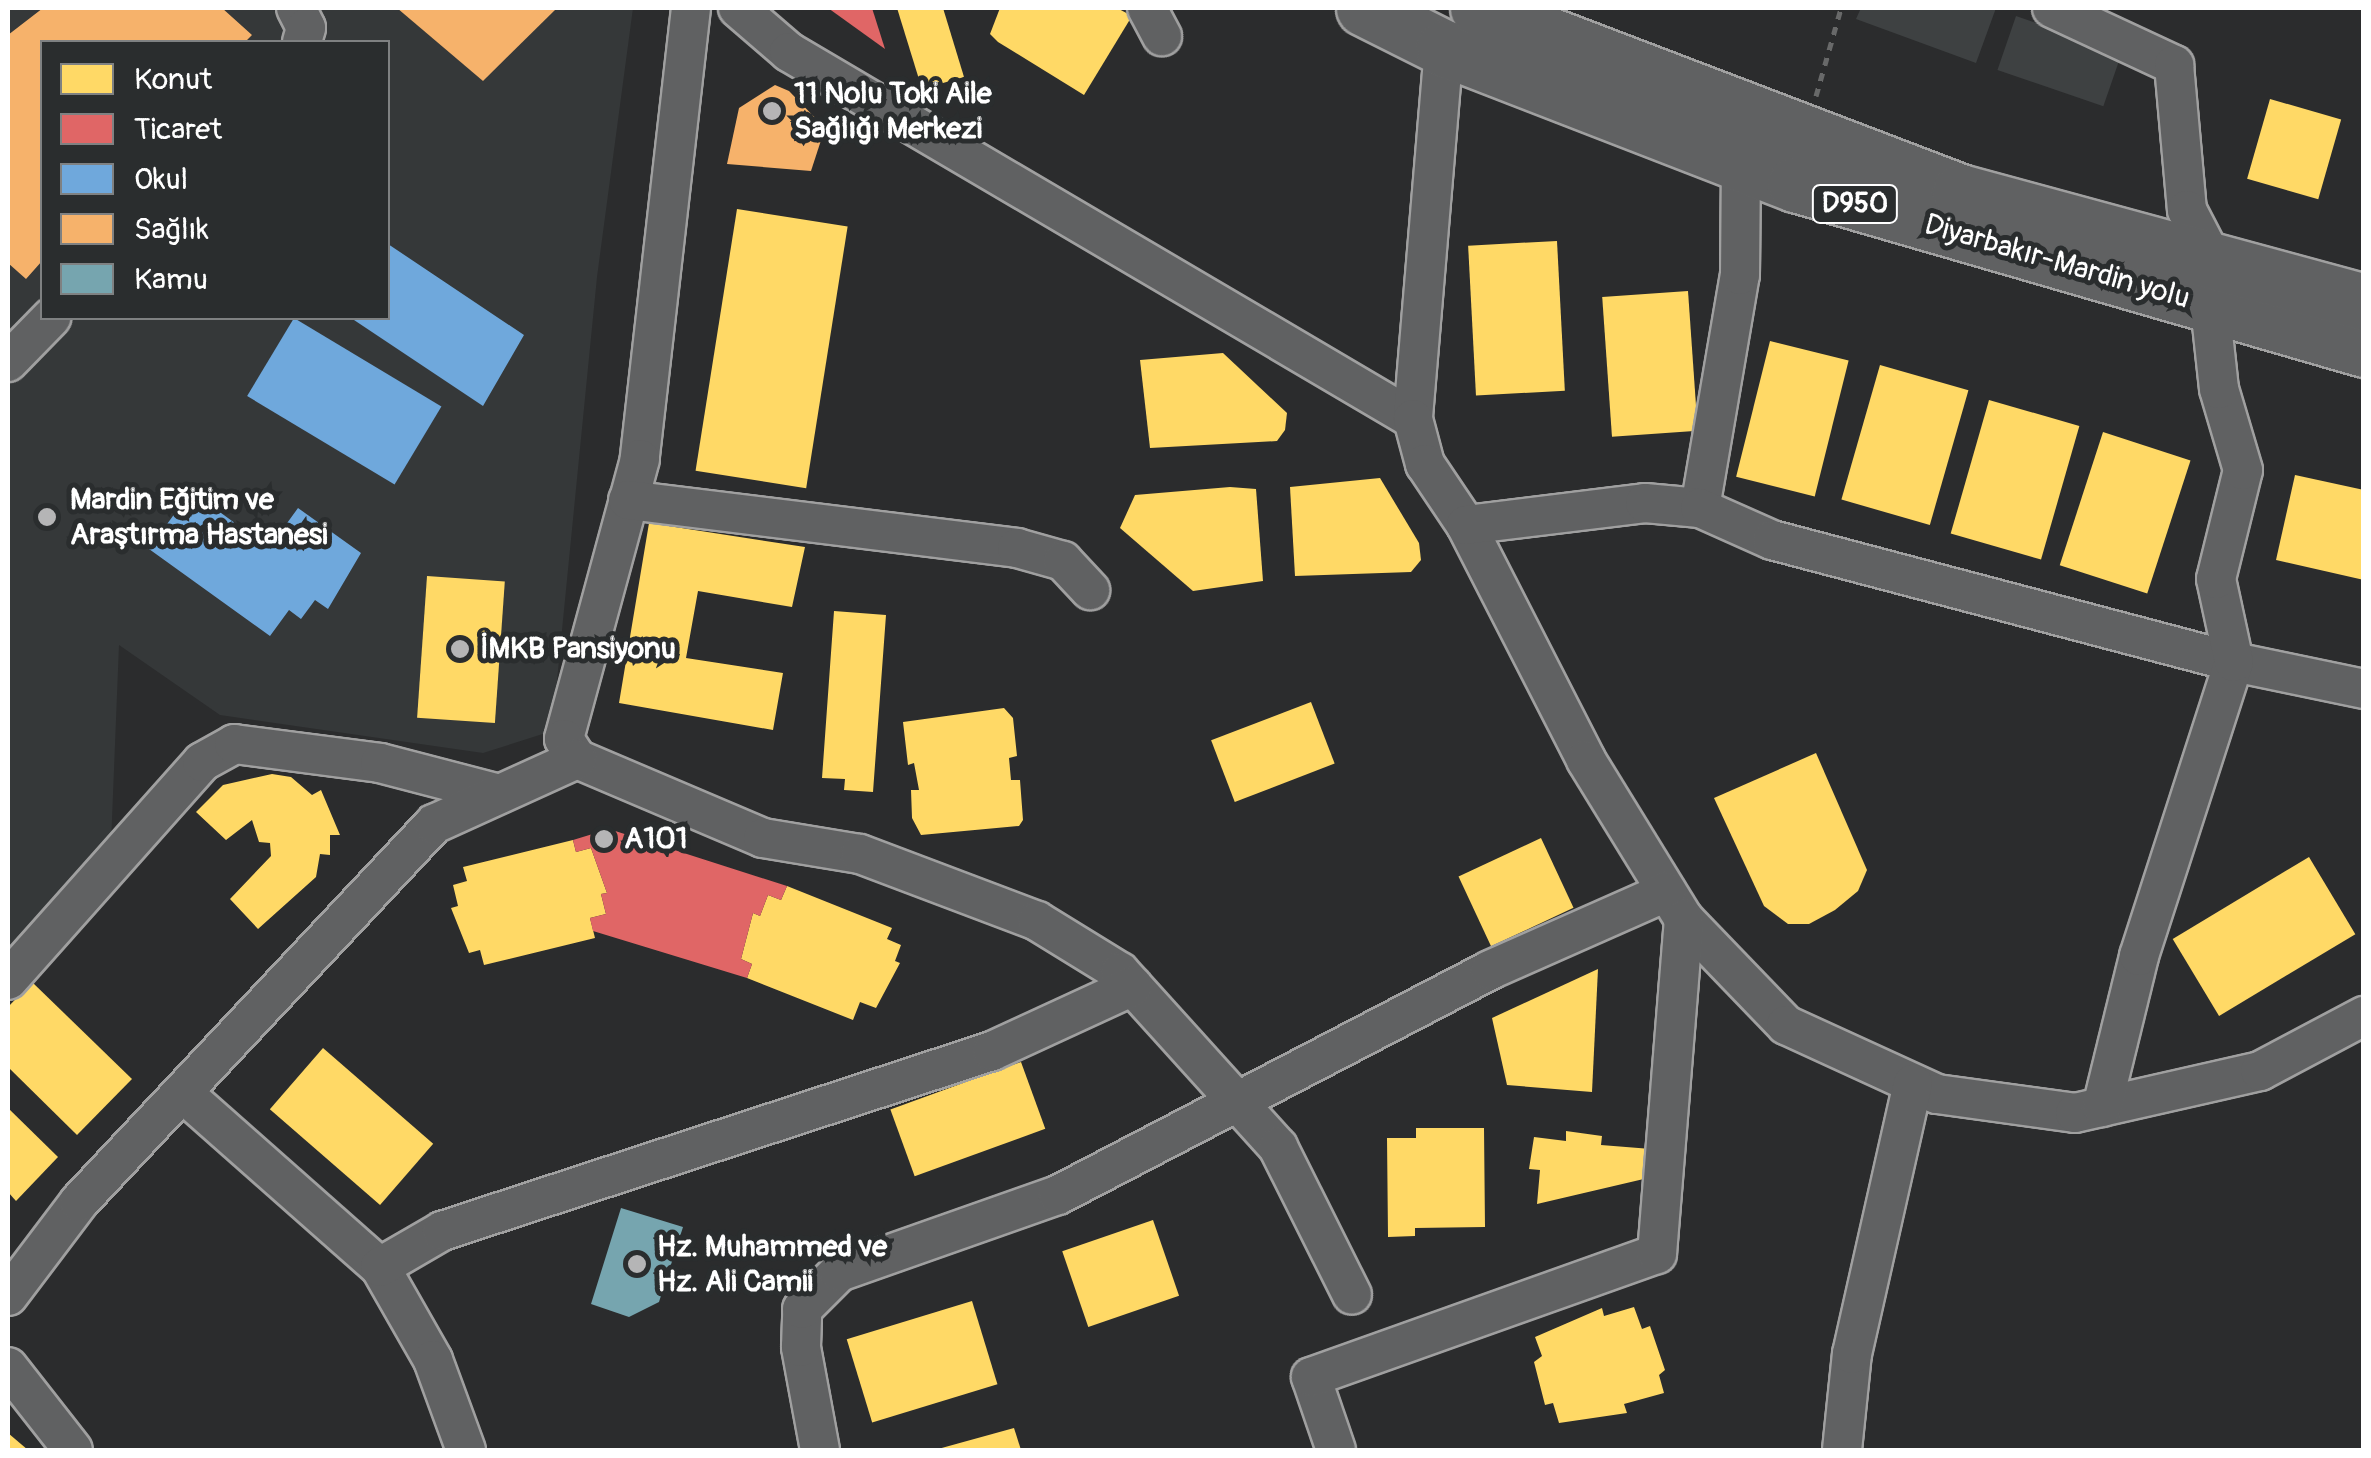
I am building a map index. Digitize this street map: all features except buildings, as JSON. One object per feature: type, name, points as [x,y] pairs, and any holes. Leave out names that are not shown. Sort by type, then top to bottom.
[{"type":"highway","name":"Diyarbakır-Mardin yolu","points":[[1364,8],[1461,28],[1925,180],[2212,285],[2364,348]]},
{"type":"highway","name":"Diyarbakır-Mardin yolu","points":[[1461,28],[1741,164],[1854,204],[2212,285],[2364,302]]},
{"type":"street","points":[[296,8],[306,28],[303,40]]},
{"type":"street","points":[[690,8],[640,459],[564,738],[578,759],[763,838],[860,854],[1037,921],[1133,986],[1278,1147],[1352,1295]]},
{"type":"street","points":[[738,8],[789,52],[1413,418]]},
{"type":"street","points":[[2052,8],[2174,64],[2187,210],[2212,285],[2220,388],[2242,470],[2216,578],[2234,662],[2139,956],[2102,1106]]},
{"type":"street","points":[[1461,28],[1413,418],[1426,464],[1466,525],[1586,760],[1675,906],[1786,1025],[1937,1094],[2075,1113],[2260,1071],[2364,1016]]},
{"type":"street","points":[[1700,508],[1740,275],[1741,164]]},
{"type":"street","points":[[8,362],[49,320]]},
{"type":"street","points":[[628,500],[1017,548],[1063,561],[1090,590]]},
{"type":"street","points":[[1466,525],[1645,503],[1700,508],[1772,540],[2234,662],[2364,690]]},
{"type":"street","points":[[8,980],[202,762],[234,744],[380,763],[499,794]]},
{"type":"street","points":[[8,1296],[78,1202],[434,824],[578,759]]},
{"type":"street","points":[[820,1450],[801,1347],[802,1309],[839,1272],[1058,1195],[1490,970],[1675,906]]},
{"type":"street","points":[[1336,1450],[1311,1377],[1657,1254],[1675,906]]},
{"type":"street","points":[[380,1266],[442,1230],[992,1051],[1133,986]]},
{"type":"street","points":[[1842,1450],[1852,1354],[1913,1084]]},
{"type":"street","points":[[182,1094],[380,1266],[432,1360],[466,1450]]},
{"type":"street","points":[[8,1367],[73,1450]]},
{"type":"path","points":[[1812,109],[1841,8]]},
{"type":"shaded area","points":[[8,8],[633,8],[597,277],[552,731],[483,753],[220,715],[119,645],[111,844],[8,954]]},
{"type":"shaded area","points":[[1861,8],[1996,8],[1976,63],[1856,19]]},
{"type":"shaded area","points":[[2016,16],[2122,52],[2103,106],[1997,70]]},
{"type":"place","name":"11 Nolu Toki Aile Sağlığı Merkezi","points":[[772,111]]},
{"type":"place","name":"Mardin Eğitim ve Araştırma Hastanesi","points":[[47,517]]},
{"type":"place","name":"İMKB Pansiyonu","points":[[460,649]]},
{"type":"place","name":"A101","points":[[604,839]]},
{"type":"place","name":"Hz. Muhammed ve Hz. Ali Camii","points":[[637,1264]]}]
